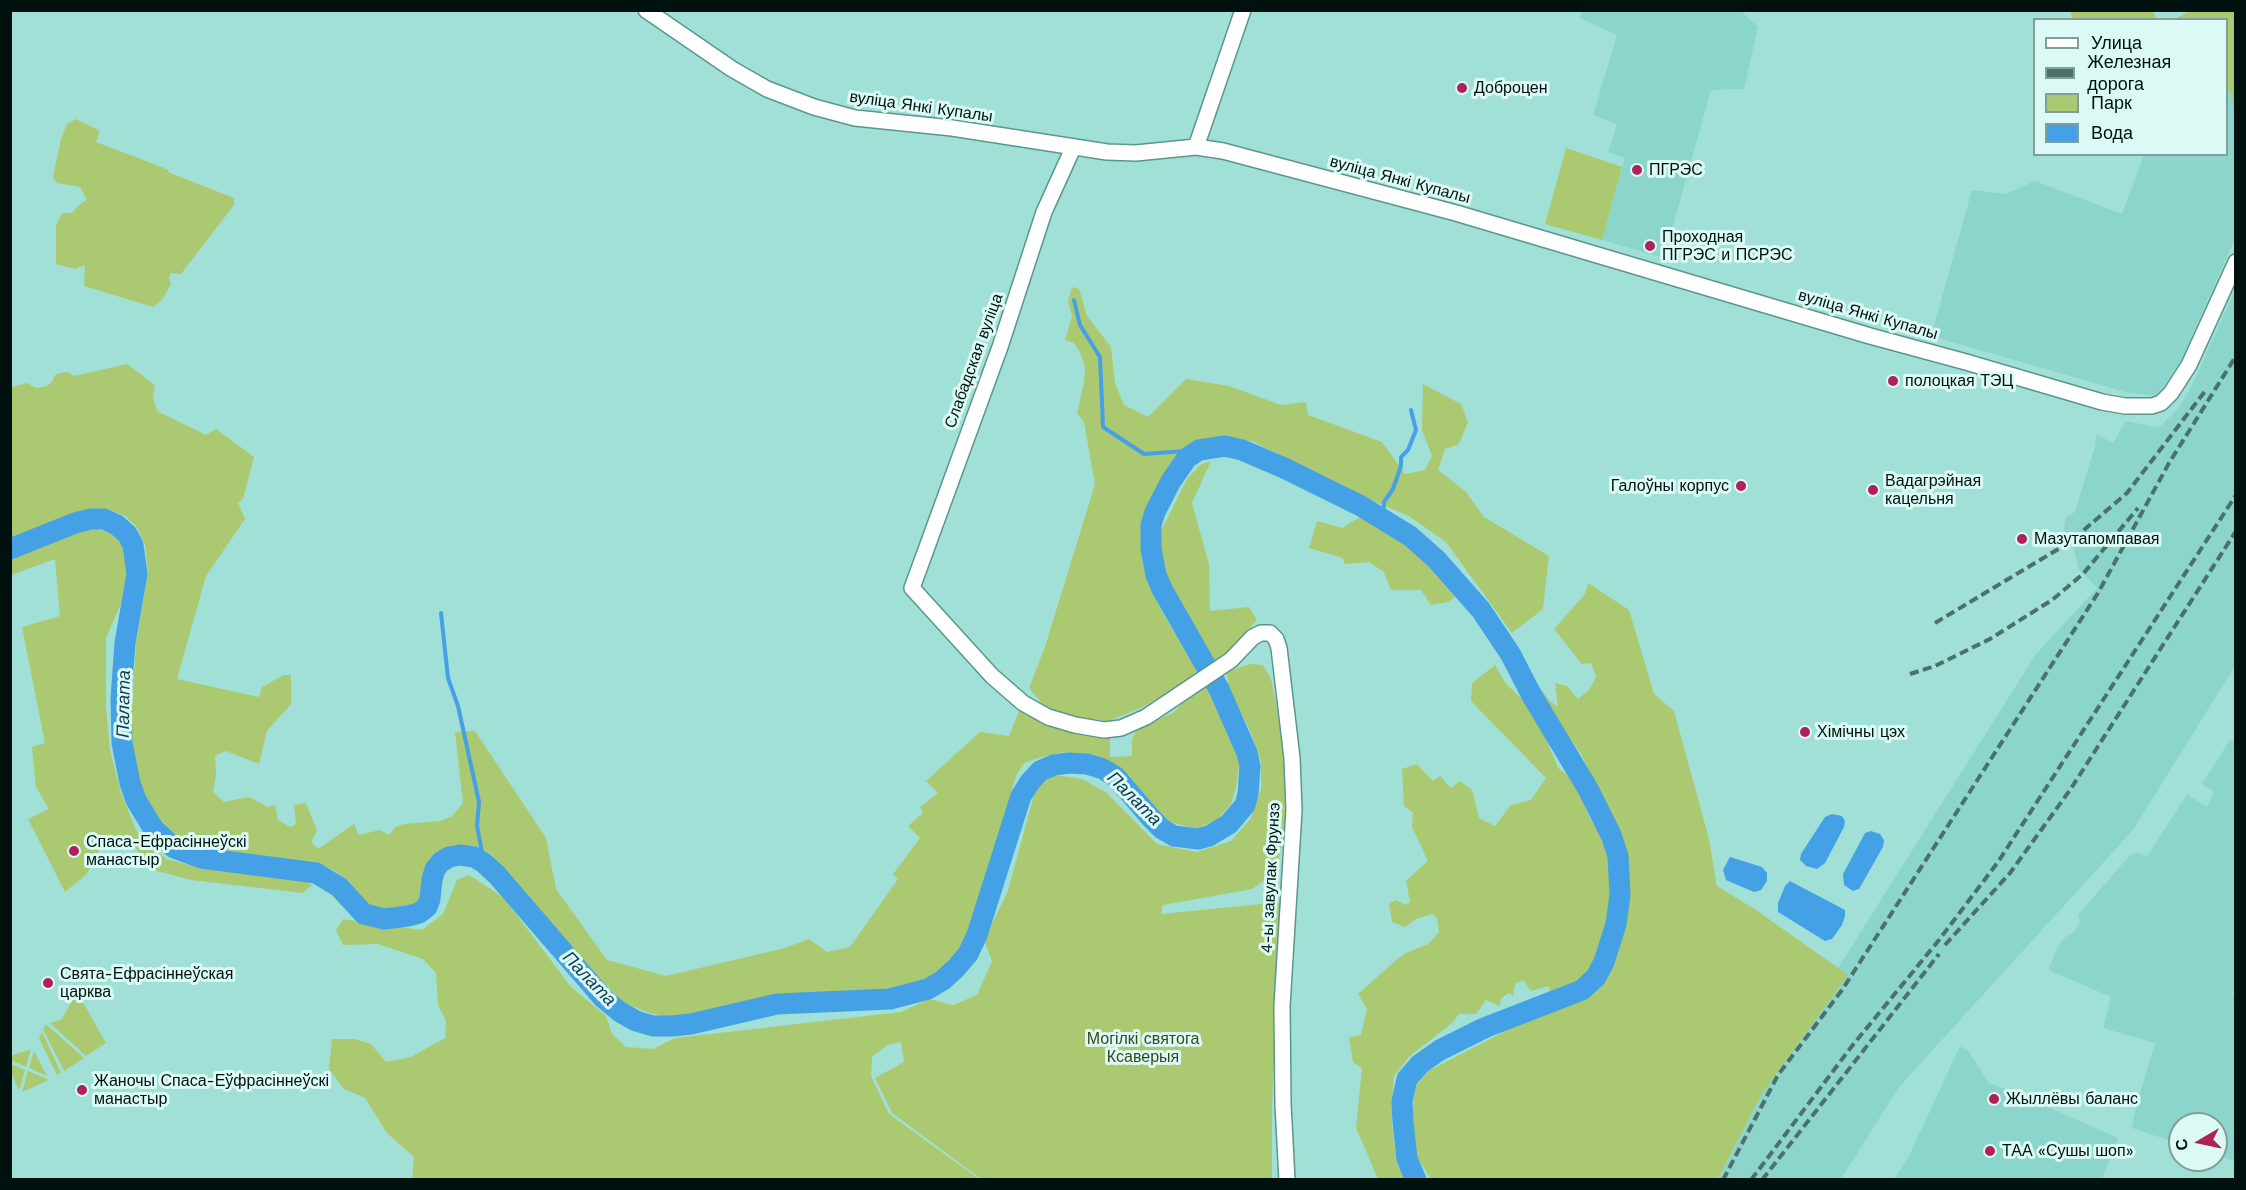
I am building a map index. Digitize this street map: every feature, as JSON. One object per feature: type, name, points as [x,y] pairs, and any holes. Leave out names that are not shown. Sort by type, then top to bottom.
[{"type":"street","name":"вуліца Янкі Купалы","points":[[646,10],[732,69],[767,89],[814,107],[855,118],[952,128],[1107,153],[1136,153],[1196,147],[1260,160],[1456,213],[1870,336],[2102,402],[2140,408],[2161,403],[2171,393],[2189,365],[2235,262]]},
{"type":"street","points":[[1196,147],[1243,10]]},
{"type":"street","name":"Слабадская вуліца","points":[[1072,148],[1044,212],[1000,347],[912,588],[992,676],[1023,703],[1048,717],[1075,725],[1104,730],[1121,728],[1146,717],[1231,660]]},
{"type":"street","name":"4-ы завулак Фрунзэ","points":[[1231,660],[1253,637],[1261,633],[1270,633],[1276,639],[1292,758],[1294,810],[1282,1006],[1283,1104],[1287,1179]]},
{"type":"shaded area","points":[[1582,10],[1741,11],[1758,27],[1744,89],[1711,90],[1664,258],[1602,240],[1625,158],[1608,152],[1617,124],[1593,115],[1617,35],[1580,18]]},
{"type":"shaded area","points":[[2230,91],[2236,114],[2236,230],[2233,243],[2181,360],[2158,396],[2129,393],[1931,336],[1972,190],[2006,194],[2035,181],[2122,214],[2144,156],[2228,156],[2228,92]]},
{"type":"shaded area","points":[[2235,290],[2235,666],[2133,830],[1899,1087],[1841,1179],[1718,1180],[1761,1095],[1847,975],[1838,968],[2036,654],[2097,588],[2078,568],[2074,548],[2063,536],[2066,517],[2075,512],[2095,446],[2096,434],[2113,443],[2126,421],[2156,427],[2162,425],[2180,406],[2192,385]]},
{"type":"shaded area","points":[[2230,740],[2236,743],[2236,988],[2232,995],[2236,997],[2235,1161],[2228,1159],[2228,1112],[2168,1112],[2168,1140],[2132,1128],[2155,1043],[2103,1028],[2111,997],[2051,971],[2049,968],[2058,946],[2065,937],[2072,934],[2080,922],[2078,915],[2131,854],[2140,853],[2147,857],[2187,794],[2207,807],[2214,792],[2202,784]]},
{"type":"shaded area","points":[[1960,1046],[1969,1052],[1989,1083],[2118,1138],[2102,1179],[1894,1179],[1909,1156]]},
{"type":"green space","points":[[2070,11],[2153,11],[2156,18],[2073,18]]},
{"type":"green space","points":[[2189,11],[2235,11],[2235,114],[2230,91],[2228,92],[2228,18],[2177,18]]},
{"type":"green space","points":[[76,119],[100,131],[96,142],[234,198],[234,205],[181,274],[171,273],[169,278],[171,284],[162,300],[153,307],[84,286],[85,265],[75,269],[56,264],[56,226],[62,213],[72,213],[87,200],[80,187],[57,183],[53,177],[61,139],[67,124]]},
{"type":"green space","points":[[1566,148],[1622,167],[1602,240],[1545,224]]},
{"type":"green space","points":[[1072,287],[1079,289],[1087,316],[1111,347],[1115,383],[1124,405],[1148,417],[1186,379],[1229,386],[1281,405],[1306,402],[1308,415],[1382,442],[1405,474],[1425,470],[1432,456],[1422,430],[1423,384],[1461,404],[1468,422],[1459,444],[1445,449],[1438,470],[1466,492],[1484,517],[1549,556],[1543,609],[1512,633],[1446,542],[1409,516],[1366,498],[1252,441],[1222,438],[1198,443],[1179,455],[1151,510],[1143,536],[1142,559],[1147,580],[1160,608],[1196,669],[1197,675],[1143,707],[1108,721],[1077,720],[1049,711],[1029,688],[1045,647],[1095,484],[1084,422],[1077,413],[1085,368],[1081,354],[1074,343],[1065,340],[1072,316],[1068,301]]},
{"type":"green space","points":[[127,364],[155,385],[153,397],[157,411],[206,435],[216,429],[254,457],[243,499],[238,503],[245,519],[206,576],[177,679],[259,697],[262,687],[284,675],[291,675],[291,704],[267,731],[259,764],[226,751],[215,756],[216,775],[213,792],[224,802],[249,797],[268,807],[275,805],[278,820],[290,827],[296,824],[294,805],[306,803],[317,831],[311,842],[318,849],[354,824],[359,835],[380,830],[389,835],[395,827],[404,824],[441,821],[452,816],[463,803],[455,732],[475,731],[546,838],[556,889],[607,960],[666,976],[785,948],[809,939],[827,952],[850,947],[898,879],[893,874],[920,838],[908,826],[923,813],[920,807],[938,793],[926,781],[980,732],[1009,736],[1020,709],[1110,735],[1110,757],[1132,756],[1132,739],[1136,731],[1174,712],[1186,699],[1209,682],[1232,733],[1240,760],[1231,804],[1219,818],[1197,829],[1170,822],[1154,808],[1122,772],[1091,756],[1064,752],[1024,763],[1012,788],[1008,814],[976,915],[961,950],[940,975],[906,990],[851,997],[775,997],[691,1017],[672,1019],[624,1003],[596,975],[491,854],[474,846],[455,847],[440,852],[429,862],[423,877],[423,895],[416,904],[406,908],[383,910],[369,906],[345,878],[330,868],[305,862],[202,852],[178,842],[157,823],[144,798],[134,761],[131,722],[136,644],[148,573],[145,545],[136,526],[125,516],[107,509],[89,510],[11,541],[12,387],[27,383],[36,388],[47,386],[55,375],[60,373],[68,372],[74,376]]},
{"type":"green space","points":[[1211,461],[1192,503],[1209,564],[1210,611],[1249,607],[1257,620],[1226,655],[1213,663],[1175,599],[1163,571],[1158,548],[1160,533],[1187,479],[1200,465]]},
{"type":"green space","points":[[1360,517],[1394,536],[1422,558],[1455,597],[1448,602],[1431,605],[1421,590],[1391,590],[1384,572],[1369,562],[1344,564],[1343,558],[1309,548],[1317,521],[1342,528]]},
{"type":"green space","points":[[96,529],[114,534],[124,548],[128,569],[126,592],[106,638],[106,707],[110,750],[121,793],[137,832],[166,859],[197,867],[300,878],[312,885],[303,893],[191,880],[150,869],[126,834],[119,842],[106,838],[86,875],[65,892],[28,819],[49,809],[36,787],[32,747],[45,743],[22,627],[60,616],[55,559],[11,575],[11,558],[74,533]]},
{"type":"green space","points":[[1588,583],[1629,610],[1654,694],[1674,711],[1709,839],[1717,886],[1756,910],[1848,975],[1761,1095],[1718,1179],[1431,1179],[1417,1157],[1412,1116],[1415,1087],[1428,1071],[1529,1019],[1584,998],[1606,980],[1624,925],[1628,897],[1626,852],[1619,833],[1581,754],[1535,691],[1538,686],[1558,707],[1555,683],[1567,686],[1578,699],[1589,690],[1596,677],[1591,663],[1582,664],[1554,629],[1585,594]]},
{"type":"green space","name":"Могілкі святога Ксаверыя","points":[[1250,664],[1263,665],[1271,679],[1288,761],[1289,809],[1276,872],[1252,889],[1163,905],[1161,914],[1281,902],[1272,1104],[1272,1179],[981,1179],[892,1113],[875,1078],[904,1062],[901,1042],[887,1045],[872,1057],[871,1076],[889,1114],[979,1179],[412,1179],[414,1157],[387,1133],[365,1098],[344,1089],[329,1069],[332,1039],[355,1039],[371,1044],[386,1062],[411,1057],[445,1038],[446,1021],[438,1005],[436,973],[423,959],[378,944],[343,945],[336,930],[343,919],[422,930],[443,914],[457,880],[469,875],[503,897],[571,987],[606,1016],[612,1034],[626,1047],[653,1049],[675,1038],[901,1012],[929,999],[953,1005],[977,995],[992,961],[984,940],[1008,891],[1036,787],[1055,775],[1082,779],[1107,793],[1157,844],[1197,852],[1231,841],[1251,818],[1261,789],[1261,761],[1248,726],[1229,691],[1227,672]]},
{"type":"green space","points":[[1495,665],[1506,684],[1535,711],[1558,768],[1582,793],[1589,817],[1603,838],[1610,856],[1612,884],[1607,920],[1594,962],[1578,983],[1552,997],[1548,986],[1531,991],[1523,980],[1515,984],[1513,996],[1509,993],[1501,998],[1500,1006],[1486,1000],[1476,1014],[1459,1014],[1452,1023],[1410,1056],[1394,1076],[1392,1099],[1392,1125],[1397,1165],[1407,1179],[1378,1179],[1356,1128],[1362,1068],[1353,1062],[1349,1037],[1361,1035],[1367,1009],[1358,994],[1396,960],[1428,944],[1439,932],[1437,918],[1432,914],[1416,919],[1405,927],[1392,922],[1389,904],[1396,900],[1406,905],[1410,902],[1406,881],[1428,861],[1412,827],[1413,813],[1404,806],[1402,769],[1417,764],[1433,781],[1440,776],[1451,788],[1460,781],[1472,790],[1479,818],[1495,826],[1511,805],[1531,800],[1546,778],[1471,701],[1472,683]]},
{"type":"green space","points":[[81,999],[106,1043],[86,1056],[50,1023],[61,1020],[72,1001]]},
{"type":"green space","points":[[45,1025],[84,1058],[64,1071],[43,1029]]},
{"type":"green space","points":[[42,1032],[61,1073],[57,1075],[39,1038]]},
{"type":"green space","points":[[31,1049],[26,1067],[11,1060],[13,1055]]},
{"type":"green space","points":[[34,1051],[47,1076],[29,1068]]},
{"type":"green space","points":[[11,1064],[25,1070],[19,1090],[11,1073]]},
{"type":"green space","points":[[28,1071],[49,1080],[22,1092]]},
{"type":"water","points":[[1832,814],[1842,816],[1845,821],[1844,827],[1825,863],[1817,869],[1806,866],[1800,860],[1801,854],[1825,817]]},
{"type":"water","points":[[1871,831],[1880,834],[1884,840],[1883,847],[1859,889],[1853,891],[1844,885],[1843,874],[1865,833]]},
{"type":"water","points":[[1730,857],[1762,867],[1767,873],[1767,881],[1761,890],[1754,892],[1726,880],[1723,870]]},
{"type":"water","points":[[1790,881],[1845,910],[1842,925],[1832,939],[1825,941],[1778,912],[1778,903],[1785,886]]},
{"type":"waterway","points":[[1074,300],[1080,325],[1100,357],[1103,427],[1144,454],[1199,450]]},
{"type":"waterway","points":[[1383,519],[1384,502],[1393,489],[1401,466],[1401,457],[1408,450],[1416,430],[1411,410]]},
{"type":"waterway","name":"Палата","points":[[10,549],[75,523],[91,519],[104,519],[117,525],[127,534],[133,545],[137,574],[125,643],[121,698],[122,743],[136,800],[153,828],[174,848],[201,858],[316,873],[339,887],[364,914],[384,919],[419,913],[427,907],[435,869],[441,862],[449,857],[460,855],[474,857],[497,875],[603,998],[636,1021],[653,1026],[672,1026],[691,1024],[777,1004],[890,999],[928,989],[943,980],[968,954],[977,935],[1021,796],[1040,771],[1054,765],[1087,764],[1103,769],[1116,777],[1162,829],[1174,836],[1198,839],[1209,836],[1229,824],[1245,805],[1248,794],[1250,766],[1247,753],[1219,689],[1156,575],[1151,549],[1151,525],[1171,481],[1187,458],[1199,450],[1225,446],[1242,450],[1284,468],[1361,506],[1410,536],[1436,559],[1481,610],[1511,655],[1531,694],[1588,789],[1611,835],[1618,856],[1620,895],[1616,924],[1604,962],[1596,977],[1582,990],[1484,1028],[1440,1050],[1420,1064],[1407,1079],[1402,1101],[1403,1122],[1407,1159],[1416,1180]]},
{"type":"waterway","points":[[441,613],[448,678],[458,706],[479,802],[477,826],[484,863]]},
{"type":"railway","points":[[1723,1180],[1778,1075],[1842,990],[2098,593],[2169,463],[2236,356]]},
{"type":"railway","points":[[1935,623],[2070,542],[2127,493],[2206,390]]},
{"type":"railway","points":[[1751,1180],[1852,1046],[1939,940],[1998,862],[2236,495]]},
{"type":"railway","points":[[1910,674],[1935,666],[1990,639],[2052,600],[2083,574],[2138,508]]},
{"type":"railway","points":[[1945,945],[2010,873],[2070,790],[2236,531]]},
{"type":"railway","points":[[1762,1180],[1939,954]]},
{"type":"place","name":"Доброцен","points":[[1462,88]]},
{"type":"place","name":"ПГРЭС","points":[[1637,170]]},
{"type":"place","name":"Проходная ПГРЭС и ПСРЭС","points":[[1650,246]]},
{"type":"place","name":"полоцкая ТЭЦ","points":[[1893,381]]},
{"type":"place","name":"Галоўны корпус","points":[[1741,486]]},
{"type":"place","name":"Вадагрэйная кацельня","points":[[1873,490]]},
{"type":"place","name":"Мазутапомпавая","points":[[2022,539]]},
{"type":"place","name":"Хімічны цэх","points":[[1805,732]]},
{"type":"place","name":"Спаса-Ефрасіннеўскі манастыр","points":[[74,851]]},
{"type":"place","name":"Свята-Ефрасіннеўская царква","points":[[48,983]]},
{"type":"place","name":"Жаночы Спаса-Еўфрасіннеўскі манастыр","points":[[82,1090]]},
{"type":"place","name":"Жыллёвы баланс","points":[[1994,1099]]},
{"type":"place","name":"ТАА «Сушы шоп»","points":[[1990,1151]]}]
